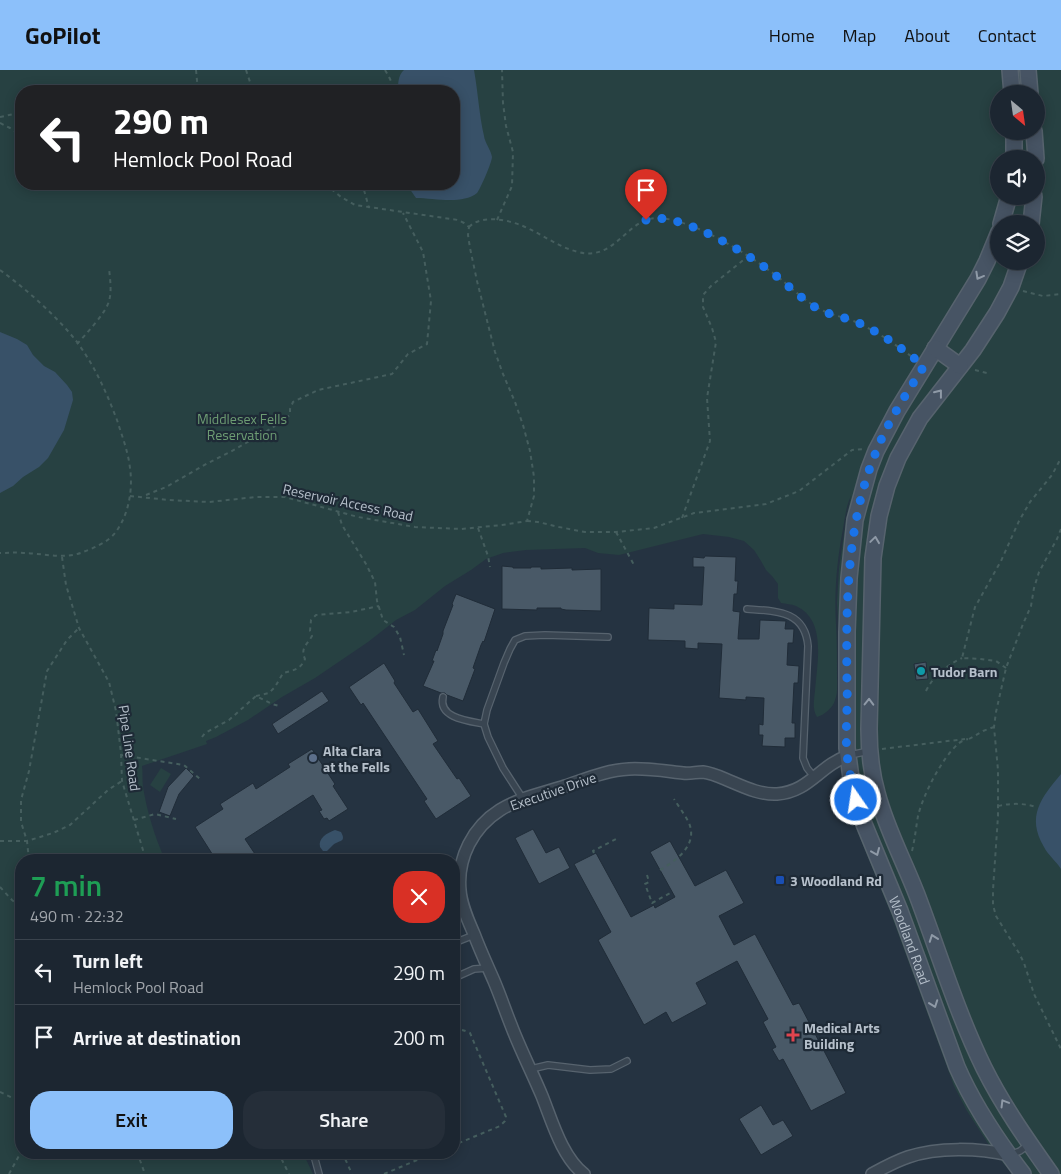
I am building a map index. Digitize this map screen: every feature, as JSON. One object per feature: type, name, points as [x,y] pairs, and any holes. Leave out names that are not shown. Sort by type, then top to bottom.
[{"type":"main road","points":[[1010,70],[1011,85]]},
{"type":"main road","points":[[1028,70],[1029,85]]},
{"type":"main road","name":"Woodland Road","points":[[990,254],[978,279],[897,411],[876,451],[869,469],[855,520],[848,578],[848,756],[853,787],[861,817],[900,911],[957,1067],[979,1112],[1023,1174]]},
{"type":"main road","name":"Woodland Road","points":[[1017,270],[1011,287],[997,314],[926,410],[906,442],[887,486],[879,516],[873,558],[868,729],[872,775],[878,799],[971,1040],[996,1091],[1051,1174]]},
{"type":"main road","points":[[935,348],[960,366]]},
{"type":"street","name":"Executive Drive","points":[[584,1174],[572,1162],[564,1148],[462,905],[460,892],[461,866],[467,847],[480,827],[500,810],[523,800],[609,772],[630,768],[708,773],[754,791],[771,794],[792,792],[815,778],[839,759],[848,756]]},
{"type":"street","points":[[872,1174],[908,1157],[930,1152],[979,1150],[1008,1155]]},
{"type":"lane","points":[[747,609],[779,611],[787,614],[802,626],[806,633],[808,646],[803,758],[807,768],[815,778]]},
{"type":"lane","points":[[523,800],[503,768],[484,724],[487,710],[504,663],[515,640],[525,636],[545,635],[608,637]]},
{"type":"lane","points":[[442,697],[442,706],[452,716],[484,724]]},
{"type":"lane","points":[[848,756],[869,751]]},
{"type":"lane","points":[[460,940],[474,935]]},
{"type":"lane","points":[[460,975],[474,969],[488,968]]},
{"type":"lane","points":[[531,1069],[548,1065],[590,1070],[611,1069],[626,1061]]},
{"type":"lane","points":[[1008,1155],[1020,1151],[1030,1144]]},
{"type":"lane","points":[[315,1159],[320,1174]]},
{"type":"path","points":[[196,70],[198,85]]},
{"type":"path","points":[[246,70],[250,85]]},
{"type":"path","points":[[385,70],[392,85]]},
{"type":"path","points":[[496,220],[512,186],[514,152],[506,126],[502,70]]},
{"type":"path","points":[[0,117],[15,115]]},
{"type":"path","points":[[0,123],[15,132]]},
{"type":"path","points":[[333,190],[356,205],[458,220],[469,227]]},
{"type":"path","points":[[364,190],[370,208]]},
{"type":"path","points":[[144,496],[180,480],[272,428],[290,414],[293,402],[318,390],[392,374],[408,354],[427,344],[431,301],[423,252],[403,213]]},
{"type":"path","points":[[527,521],[534,496],[534,477],[530,451],[515,402],[495,352],[477,281],[468,235],[469,227],[478,221],[496,220],[522,225],[563,247],[585,254],[593,254],[610,248],[646,220],[654,218],[678,222],[703,231],[748,256],[770,270],[819,309],[859,323],[887,338],[924,366]]},
{"type":"path","points":[[682,518],[710,441],[707,398],[716,342],[703,307],[703,295],[711,286],[748,256]]},
{"type":"path","points":[[77,344],[109,303],[109,268]]},
{"type":"path","points":[[0,270],[48,310],[73,337],[105,390],[126,449],[130,469],[130,496],[126,515],[114,534],[101,544],[81,553],[62,556],[0,553]]},
{"type":"path","points":[[1011,287],[1043,296],[1061,294]]},
{"type":"path","name":"Reservoir Access Road","points":[[130,496],[210,502],[256,497],[285,498],[338,512],[414,527],[461,529],[527,521],[585,532],[616,532],[654,528],[694,513],[766,504],[799,491],[852,450],[870,448]]},
{"type":"path","points":[[962,658],[975,607],[1001,561],[1019,520],[1030,502],[1052,475],[1061,458]]},
{"type":"path","points":[[338,512],[342,525],[376,582],[383,620],[394,627],[400,637],[404,656]]},
{"type":"path","points":[[478,528],[490,567]]},
{"type":"path","points":[[1061,529],[1039,572],[1031,606],[1022,624],[1006,668],[996,712],[994,727],[998,770],[998,806],[993,890],[994,910],[999,922],[1024,963],[1034,994],[1061,1049]]},
{"type":"path","points":[[616,532],[634,565]]},
{"type":"path","name":"Pipe Line Road","points":[[62,556],[66,584],[79,628],[109,682],[116,711],[122,782],[144,854]]},
{"type":"path","points":[[202,737],[205,733],[229,720],[256,696],[268,693],[275,687],[283,673],[302,666],[305,659],[304,647],[312,636],[310,620],[316,615],[352,612],[379,606]]},
{"type":"path","points":[[28,854],[27,841],[21,822],[21,800],[29,771],[48,671],[67,640],[79,628]]},
{"type":"path","points":[[926,691],[930,682],[942,669],[962,658],[980,658],[996,661],[1006,668]]},
{"type":"path","points":[[256,696],[279,706]]},
{"type":"path","points":[[906,868],[915,839],[918,813],[933,778],[962,741],[994,727]]},
{"type":"path","points":[[869,751],[968,739]]},
{"type":"path","points":[[121,755],[184,765],[200,779]]},
{"type":"path","points":[[0,841],[27,841],[54,833],[70,825],[108,790],[122,782]]},
{"type":"path","points":[[660,870],[679,857],[689,846],[691,833],[689,824],[674,799]]},
{"type":"path","points":[[998,806],[1020,803],[1036,807]]},
{"type":"path","points":[[134,820],[155,814],[176,819]]},
{"type":"path","points":[[594,853],[593,851],[618,838]]},
{"type":"path","points":[[647,875],[649,882],[645,884],[652,904],[672,892]]},
{"type":"path","points":[[0,887],[15,902]]},
{"type":"path","points":[[460,1029],[470,1034],[506,1118],[500,1126],[460,1143]]},
{"type":"path","points":[[0,1092],[15,1099]]},
{"type":"path","points":[[9,1174],[17,1159]]},
{"type":"path","points":[[140,1159],[145,1174]]},
{"type":"path","points":[[282,1159],[289,1174]]},
{"type":"path","points":[[345,1159],[352,1174]]},
{"type":"path","points":[[384,1174],[418,1159]]},
{"type":"green space","name":"Middlesex Fells Reservation","points":[[0,70],[1061,70],[1061,1174],[1012,1174],[991,1148],[967,1111],[954,1086],[891,914],[846,799],[839,742],[840,643],[837,603],[839,568],[851,496],[845,516],[836,576],[837,694],[832,706],[820,716],[817,717],[814,708],[818,643],[812,621],[806,613],[796,606],[781,603],[778,598],[778,584],[766,570],[754,550],[744,541],[703,534],[619,555],[598,553],[585,548],[526,550],[503,553],[486,559],[315,678],[248,720],[206,741],[207,744],[142,766],[143,787],[147,806],[163,854],[15,854],[15,1159],[306,1159],[313,1174],[0,1174]]},
{"type":"green space","points":[[161,768],[171,774],[160,792],[150,785]]},
{"type":"water","points":[[404,70],[474,70],[484,136],[492,157],[479,191],[471,197],[456,200],[416,198],[410,190],[460,190],[460,85],[398,85]]},
{"type":"water","points":[[0,332],[27,345],[33,355],[44,366],[55,372],[67,385],[72,392],[73,400],[64,430],[48,458],[13,486],[0,493]]},
{"type":"water","points":[[1061,774],[1061,869],[1046,850],[1039,836],[1036,817],[1042,799]]},
{"type":"water","points":[[335,830],[341,832],[342,840],[335,843],[327,851],[323,851],[320,847],[320,841],[326,834]]},
{"type":"building","points":[[705,556],[736,557],[735,581],[738,581],[737,594],[734,594],[733,611],[740,612],[738,639],[759,639],[760,620],[786,621],[785,629],[794,629],[793,643],[788,643],[787,665],[799,666],[798,683],[794,683],[792,723],[795,723],[795,738],[785,738],[785,747],[762,746],[763,735],[759,735],[759,724],[763,725],[764,698],[746,697],[746,700],[719,698],[722,644],[698,643],[698,649],[685,648],[685,641],[648,640],[649,608],[674,609],[674,604],[702,605],[704,567],[693,567],[693,557],[704,558]]},
{"type":"building","points":[[502,566],[513,568],[541,567],[541,569],[572,568],[572,570],[601,569],[601,611],[566,610],[561,608],[537,608],[537,610],[502,609]]},
{"type":"building","points":[[456,594],[495,609],[463,701],[423,686],[434,661],[432,661]]},
{"type":"building","name":"Tudor Barn","points":[[926,662],[928,679],[916,680],[914,664]]},
{"type":"building","points":[[384,663],[395,681],[394,683],[413,712],[418,709],[438,741],[433,744],[471,796],[436,819],[424,801],[427,799],[363,703],[361,705],[349,687]]},
{"type":"building","points":[[322,691],[329,701],[278,734],[272,724]]},
{"type":"building","points":[[312,749],[335,784],[333,786],[348,809],[329,821],[327,818],[324,819],[319,811],[322,810],[313,795],[245,839],[255,854],[212,854],[195,827],[223,809],[220,804],[253,783],[256,789],[290,767],[288,764]]},
{"type":"building","points":[[186,768],[194,776],[179,794],[170,816],[159,812],[168,787]]},
{"type":"building","points":[[533,829],[546,853],[559,847],[570,868],[539,884],[515,838]]},
{"type":"building","points":[[670,841],[695,886],[726,870],[744,903],[719,916],[734,945],[755,934],[793,1005],[799,1003],[846,1093],[811,1111],[783,1059],[779,1061],[772,1049],[776,1047],[763,1022],[768,1019],[737,961],[696,983],[707,1004],[672,1023],[666,1012],[644,1025],[598,940],[611,932],[574,864],[596,853],[631,917],[654,905],[655,908],[675,897],[650,852]]},
{"type":"building","points":[[761,1105],[773,1125],[783,1120],[793,1136],[761,1155],[739,1119]]},
{"type":"place","name":"Tudor Barn","points":[[921,671]]},
{"type":"place","name":"Alta Clara at the Fells","points":[[313,758]]},
{"type":"place","name":"3 Woodland Rd","points":[[780,880]]},
{"type":"place","name":"Medical Arts Building","points":[[793,1035]]},
{"type":"route","points":[[646,220],[651,218],[668,219],[703,231],[728,244],[770,270],[819,309],[859,323],[887,338],[924,366],[876,451],[855,520],[848,578],[847,741],[849,767],[856,800]]}]
